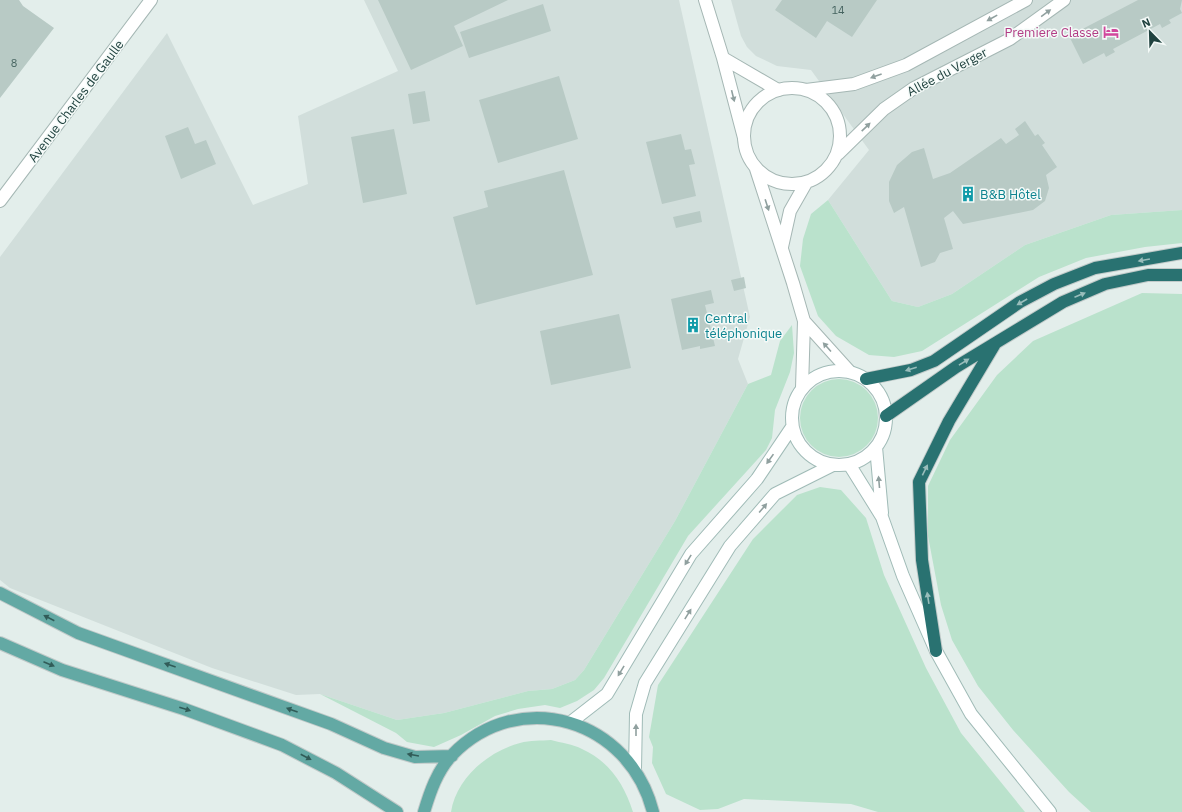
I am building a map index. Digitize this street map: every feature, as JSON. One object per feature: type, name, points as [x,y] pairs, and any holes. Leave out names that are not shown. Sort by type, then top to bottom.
[{"type":"highway","points":[[866,379],[911,370],[934,361],[1020,302],[1054,284],[1095,268],[1182,253]]},
{"type":"highway","points":[[886,416],[956,367],[1063,302],[1105,284],[1148,275],[1182,275]]},
{"type":"highway","points":[[936,651],[922,560],[919,482],[949,421],[997,342]]},
{"type":"main road","points":[[0,593],[78,633],[331,724],[384,748],[415,757],[452,756]]},
{"type":"main road","points":[[0,643],[62,670],[184,709],[282,745],[336,773],[397,812]]},
{"type":"main road","points":[[424,812],[432,784],[452,756],[477,735],[506,722],[539,718],[571,722],[607,740],[635,769],[646,789],[654,812]]},
{"type":"street","name":"Avenue Charles de Gaulle","points":[[0,201],[151,0]]},
{"type":"street","points":[[705,0],[724,58],[747,154],[755,168],[782,248],[804,321],[802,388]]},
{"type":"street","name":"Allée du Verger","points":[[806,90],[854,84],[906,65],[1026,0]]},
{"type":"street","name":"Allée du Verger","points":[[838,154],[884,109],[914,88],[1010,39],[1064,0]]},
{"type":"street","points":[[724,58],[778,90]]},
{"type":"street","points":[[744,138],[746,122],[753,108],[764,97],[778,90],[792,88],[806,90],[821,96],[832,108],[839,122],[841,138],[838,154],[820,177],[806,183],[792,185],[778,182],[766,177],[755,168]]},
{"type":"street","points":[[782,248],[790,211],[806,183]]},
{"type":"street","points":[[804,321],[850,372]]},
{"type":"street","points":[[837,371],[850,372],[866,379],[876,389],[883,402],[886,416],[885,427],[876,447],[864,458],[849,464],[833,465],[819,461],[806,453],[797,441],[792,427],[794,402],[802,388],[812,379],[824,373],[837,371]]},
{"type":"street","points":[[571,722],[607,694],[691,554],[757,479],[792,427]]},
{"type":"street","points":[[876,447],[882,516]]},
{"type":"street","points":[[849,464],[882,516],[903,576],[936,651],[971,714],[1050,812]]},
{"type":"street","points":[[635,769],[636,714],[645,683],[730,546],[775,494],[833,465]]},
{"type":"shaded area","points":[[364,0],[679,0],[750,317],[738,359],[748,384],[675,521],[584,670],[575,680],[552,689],[528,691],[444,713],[397,720],[320,694],[296,695],[212,668],[10,588],[0,580],[0,257],[167,33],[253,205],[308,184],[298,116],[398,71]]},
{"type":"shaded area","points":[[731,0],[1182,0],[1182,210],[1111,215],[1025,245],[952,294],[918,307],[892,301],[828,200],[869,150],[811,70],[777,66],[756,56],[747,47],[741,36]]},
{"type":"green space","points":[[828,200],[892,301],[918,307],[952,294],[1025,245],[1111,215],[1182,210],[1182,243],[1145,247],[1086,258],[1039,277],[922,351],[894,357],[869,355],[836,336],[818,316],[800,266],[803,239],[811,214]]},
{"type":"green space","points":[[1142,293],[1182,294],[1182,812],[1091,812],[1069,792],[1013,730],[978,686],[952,640],[941,605],[928,536],[928,486],[950,440],[997,375],[1033,341]]},
{"type":"green space","points":[[792,325],[794,353],[790,372],[775,410],[772,438],[766,450],[688,536],[604,678],[594,690],[577,701],[560,708],[545,705],[518,709],[495,716],[461,735],[434,747],[407,742],[396,733],[320,694],[397,720],[444,713],[528,691],[552,689],[575,680],[584,670],[675,521],[748,384],[771,375],[780,341]]},
{"type":"green space","points":[[839,379],[854,382],[867,390],[875,403],[878,418],[875,433],[867,446],[854,454],[839,457],[824,454],[811,446],[803,433],[800,418],[803,403],[811,390],[824,382]]},
{"type":"green space","points":[[820,487],[841,490],[866,518],[884,575],[926,668],[961,733],[1025,812],[878,812],[851,804],[744,799],[718,809],[700,810],[666,794],[652,763],[653,747],[649,737],[658,685],[753,539],[797,495]]},
{"type":"green space","points":[[551,740],[578,747],[601,760],[615,775],[620,783],[633,812],[451,812],[459,788],[475,768],[485,760],[508,747],[520,743]]},
{"type":"building","points":[[0,0],[19,0],[23,6],[54,28],[0,98]]},
{"type":"building","points":[[378,0],[508,0],[454,26],[463,46],[411,70]]},
{"type":"building","points":[[782,0],[877,0],[852,37],[827,21],[816,38],[775,10]]},
{"type":"building","name":"Premiere Classe","points":[[1138,0],[1182,0],[1180,9],[1182,13],[1169,20],[1171,23],[1162,28],[1160,24],[1113,49],[1115,52],[1106,57],[1104,53],[1083,64],[1069,36]]},
{"type":"building","points":[[543,4],[551,31],[469,58],[460,32]]},
{"type":"building","points":[[559,76],[578,139],[498,163],[479,100]]},
{"type":"building","points":[[425,91],[430,121],[413,124],[408,94]]},
{"type":"building","name":"B&B Hôtel","points":[[1025,121],[1035,136],[1038,134],[1045,143],[1042,145],[1057,167],[1046,175],[1049,188],[1045,201],[1033,210],[963,224],[953,211],[944,218],[953,249],[940,253],[935,262],[921,267],[904,207],[894,213],[889,201],[889,182],[897,165],[912,152],[924,148],[933,179],[950,173],[1001,138],[1006,144],[1019,135],[1015,129]]},
{"type":"building","points":[[188,127],[195,144],[206,140],[216,164],[181,179],[165,136]]},
{"type":"building","points":[[394,129],[407,194],[363,203],[351,137]]},
{"type":"building","points":[[681,134],[685,150],[691,149],[695,164],[689,165],[696,196],[662,204],[646,142]]},
{"type":"building","points":[[564,170],[593,275],[476,305],[453,217],[488,207],[484,191]]},
{"type":"building","points":[[700,211],[702,222],[676,228],[673,217]]},
{"type":"building","points":[[744,277],[746,288],[734,291],[731,280]]},
{"type":"building","name":"Central téléphonique","points":[[711,290],[714,303],[705,305],[715,346],[700,349],[700,346],[682,350],[671,299]]},
{"type":"building","points":[[619,314],[631,368],[551,385],[540,331]]},
{"type":"place","name":"Premiere Classe","points":[[1111,32]]},
{"type":"place","name":"B&B Hôtel","points":[[968,194]]},
{"type":"place","name":"Central téléphonique","points":[[693,325]]}]
